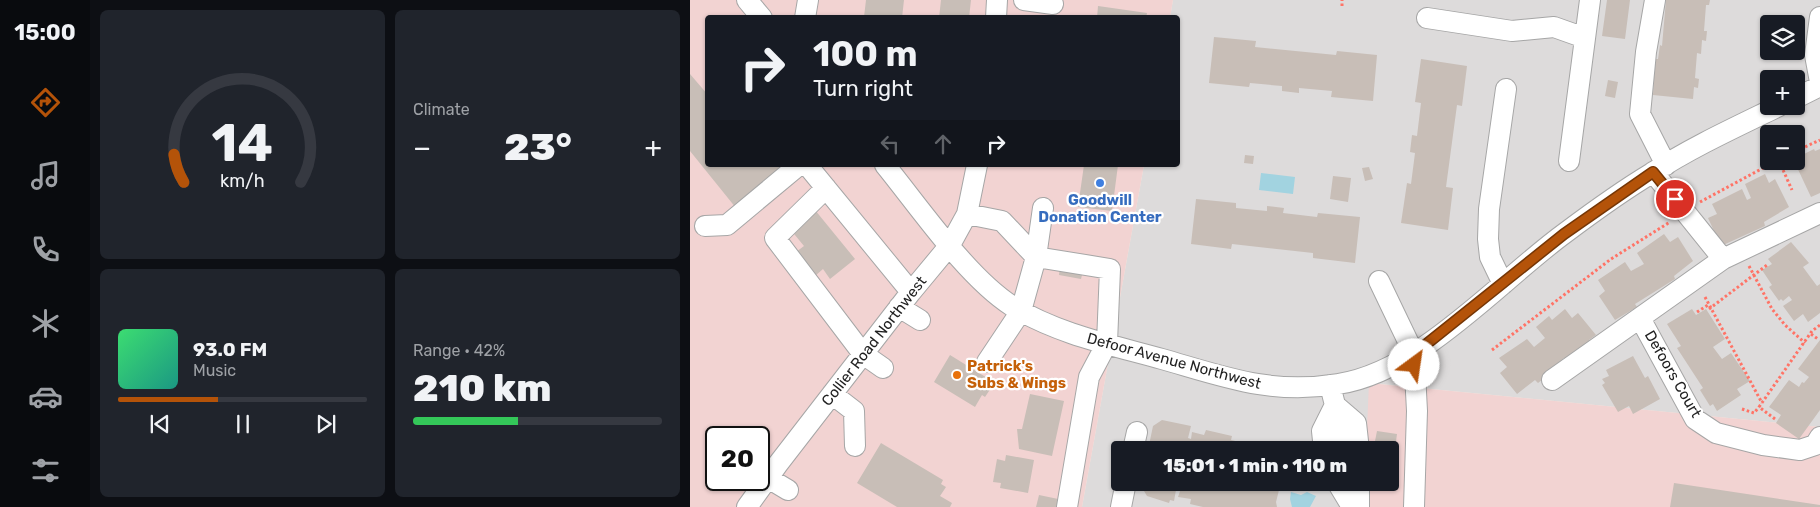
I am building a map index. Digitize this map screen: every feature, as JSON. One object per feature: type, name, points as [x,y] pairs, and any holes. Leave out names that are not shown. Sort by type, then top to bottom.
[{"type":"street","points":[[747,0],[760,15]]},
{"type":"street","points":[[806,15],[808,0]]},
{"type":"street","points":[[996,15],[997,0]]},
{"type":"street","points":[[1024,0],[1053,4]]},
{"type":"street","points":[[1570,161],[1590,0]]},
{"type":"street","points":[[1655,0],[1646,52],[1640,114],[1660,168],[1685,212],[1734,254]]},
{"type":"street","points":[[1820,16],[1815,55],[1820,82]]},
{"type":"street","points":[[1427,18],[1512,30],[1554,27],[1586,38]]},
{"type":"street","points":[[1805,94],[1820,86]]},
{"type":"street","points":[[1503,284],[1490,257],[1488,239],[1489,209],[1506,89]]},
{"type":"street","name":"Defoor Avenue Northwest","points":[[887,167],[950,245],[989,289],[1021,311],[1062,330],[1253,385],[1298,389],[1341,384],[1385,370],[1414,354],[1564,234],[1660,168],[1762,115]]},
{"type":"street","points":[[704,226],[727,225],[797,167]]},
{"type":"street","points":[[809,167],[826,188],[920,320]]},
{"type":"street","name":"Collier Road Northwest","points":[[770,475],[905,299],[950,245],[967,214],[977,167]]},
{"type":"street","points":[[826,188],[776,238],[863,354],[882,368]]},
{"type":"street","points":[[987,362],[1021,311],[1036,257],[1043,208]]},
{"type":"street","points":[[967,214],[1002,222],[1036,257],[1110,269],[1107,343],[1088,377],[1067,507]]},
{"type":"street","points":[[1552,380],[1698,277],[1734,254],[1818,219]]},
{"type":"street","points":[[1379,280],[1414,354],[1417,411],[1414,507]]},
{"type":"street","name":"Defoors Court","points":[[1640,318],[1695,419],[1716,433],[1763,445],[1800,450],[1815,445],[1820,437]]},
{"type":"street","points":[[1330,385],[1335,405],[1338,441]]},
{"type":"street","points":[[832,394],[854,411],[854,446]]},
{"type":"street","points":[[1323,441],[1322,430],[1335,405]]},
{"type":"street","points":[[1335,405],[1356,423],[1358,441]]},
{"type":"street","points":[[770,479],[788,490]]},
{"type":"street","name":"Collier Road Northwest","points":[[747,507],[759,491]]},
{"type":"street","points":[[1121,507],[1124,491]]},
{"type":"street","points":[[1343,491],[1354,507]]},
{"type":"street","points":[[1350,491],[1354,507]]},
{"type":"street","points":[[1359,491],[1359,507]]},
{"type":"path","points":[[1342,0],[1342,6]]},
{"type":"path","points":[[1805,148],[1820,140]]},
{"type":"path","points":[[1492,350],[1611,259],[1738,180],[1760,170]]},
{"type":"path","points":[[1782,170],[1792,190]]},
{"type":"path","points":[[1734,254],[1754,274],[1772,309],[1785,325],[1806,343]]},
{"type":"path","points":[[1697,312],[1709,307],[1767,265]]},
{"type":"path","points":[[1698,277],[1709,307],[1731,343],[1762,403]]},
{"type":"path","points":[[1742,409],[1754,413],[1760,408],[1811,334],[1820,325]]},
{"type":"path","points":[[1811,334],[1818,340]]},
{"type":"path","points":[[1760,408],[1775,419]]},
{"type":"shaded area","points":[[690,0],[1173,0],[1170,15],[705,15],[705,167],[1144,167],[1082,507],[690,507]]},
{"type":"shaded area","points":[[1173,0],[1820,0],[1820,427],[1370,383],[1367,441],[1111,441],[1111,491],[1363,491],[1362,507],[1082,507],[1144,167],[1180,167],[1180,15],[1170,15]]},
{"type":"shaded area","points":[[1369,383],[1820,427],[1820,507],[1362,507],[1363,491],[1399,491],[1399,441],[1366,441]]},
{"type":"water","points":[[1261,173],[1295,177],[1293,194],[1259,190]]},
{"type":"water","points":[[1291,492],[1301,495],[1307,492],[1316,496],[1310,507],[1292,507]]},
{"type":"building","points":[[866,0],[904,0],[902,15],[864,15]]},
{"type":"building","points":[[941,0],[971,0],[969,15],[939,15]]},
{"type":"building","points":[[1607,0],[1630,0],[1625,39],[1602,36]]},
{"type":"building","points":[[1666,0],[1710,0],[1709,5],[1706,5],[1704,31],[1707,31],[1706,41],[1702,40],[1701,54],[1697,53],[1695,78],[1699,79],[1698,88],[1694,87],[1693,99],[1653,95],[1655,59],[1658,59],[1660,45],[1662,46]]},
{"type":"building","points":[[1098,6],[1147,13],[1147,15],[1097,15]]},
{"type":"building","points":[[1214,37],[1256,41],[1255,47],[1336,55],[1337,51],[1377,55],[1373,101],[1331,97],[1332,91],[1299,88],[1299,93],[1282,91],[1282,86],[1250,83],[1249,87],[1209,83]]},
{"type":"building","points":[[1421,59],[1467,66],[1462,106],[1457,105],[1446,187],[1453,188],[1448,230],[1401,223],[1407,183],[1411,184],[1415,153],[1410,152],[1412,135],[1417,136],[1421,103],[1415,102]]},
{"type":"building","points":[[690,74],[705,92],[705,167],[780,167],[782,170],[736,208],[690,151]]},
{"type":"building","points":[[1608,80],[1618,82],[1615,98],[1605,96]]},
{"type":"building","points":[[1814,149],[1815,151],[1820,149],[1820,193],[1811,197],[1798,170],[1805,170],[1805,154]]},
{"type":"building","points":[[1245,155],[1254,156],[1253,164],[1244,163]]},
{"type":"building","points":[[1084,167],[1118,167],[1112,211],[1078,207]]},
{"type":"building","points":[[1369,167],[1373,179],[1365,181],[1362,168]]},
{"type":"building","points":[[1765,174],[1769,183],[1775,179],[1789,207],[1764,222],[1765,226],[1721,246],[1708,218],[1717,214],[1712,204],[1742,189],[1747,200],[1751,198],[1745,184]]},
{"type":"building","points":[[1333,176],[1351,178],[1348,202],[1330,199]]},
{"type":"building","points":[[1196,199],[1236,203],[1236,208],[1267,211],[1267,206],[1284,208],[1283,213],[1317,217],[1318,213],[1360,217],[1355,263],[1313,258],[1313,253],[1232,244],[1231,249],[1191,244]]},
{"type":"building","points":[[815,210],[855,259],[830,279],[823,269],[815,276],[796,252],[804,246],[790,229]]},
{"type":"building","points":[[1664,234],[1670,242],[1678,237],[1693,261],[1674,276],[1675,279],[1635,304],[1637,307],[1615,320],[1599,296],[1605,291],[1598,280],[1625,262],[1631,271],[1644,264],[1637,253]]},
{"type":"building","points":[[1791,242],[1809,263],[1803,267],[1817,286],[1820,284],[1820,313],[1808,322],[1803,314],[1794,321],[1783,306],[1792,300],[1789,296],[1783,301],[1781,299],[1779,301],[1769,287],[1772,285],[1762,270],[1772,264],[1768,259]]},
{"type":"building","points":[[1060,266],[1083,271],[1081,279],[1059,275]]},
{"type":"building","points":[[1565,309],[1572,318],[1578,313],[1596,335],[1589,340],[1591,342],[1565,360],[1564,358],[1550,370],[1552,372],[1538,383],[1535,380],[1517,394],[1500,373],[1507,367],[1499,358],[1527,339],[1534,347],[1545,338],[1536,327],[1549,316],[1552,320]]},
{"type":"building","points":[[1692,309],[1696,315],[1706,309],[1725,339],[1713,347],[1722,359],[1731,353],[1750,381],[1737,389],[1741,395],[1717,411],[1713,404],[1710,406],[1700,390],[1703,388],[1677,348],[1681,346],[1667,324]]},
{"type":"building","points":[[1820,340],[1820,410],[1799,439],[1776,423],[1781,415],[1769,407],[1789,380],[1799,387],[1809,377],[1798,369]]},
{"type":"building","points":[[950,355],[992,381],[988,386],[991,388],[985,397],[982,395],[975,407],[934,382]]},
{"type":"building","points":[[1633,356],[1645,378],[1648,376],[1660,399],[1633,414],[1629,406],[1618,412],[1602,385],[1605,383],[1602,379],[1609,376],[1606,370]]},
{"type":"building","points":[[1030,394],[1064,401],[1052,456],[1019,449],[1017,429],[1022,429]]},
{"type":"building","points":[[1162,420],[1191,426],[1188,438],[1191,439],[1192,432],[1204,435],[1206,430],[1232,436],[1231,440],[1235,441],[1150,441],[1153,426]]},
{"type":"building","points":[[1377,431],[1397,434],[1396,441],[1375,441]]},
{"type":"building","points":[[881,443],[943,480],[941,484],[946,487],[940,496],[952,503],[950,507],[897,507],[857,483]]},
{"type":"building","points":[[1006,455],[1034,460],[1028,493],[1000,488],[1001,483],[993,482],[997,459],[1005,461]]},
{"type":"building","points":[[1674,483],[1820,505],[1820,507],[1670,507]]},
{"type":"building","points":[[1144,491],[1176,491],[1174,501],[1170,500],[1169,503],[1147,496]]},
{"type":"building","points":[[1180,491],[1279,491],[1276,502],[1277,507],[1203,507],[1190,504],[1191,499],[1178,497]]},
{"type":"building","points":[[1039,495],[1063,500],[1061,507],[1036,507]]},
{"type":"place","name":"Goodwill Donation Center","points":[[1100,183]]},
{"type":"place","name":"Patrick's Subs & Wings","points":[[957,375]]},
{"type":"route","points":[[1414,365],[1414,354],[1564,234],[1653,172],[1675,199]]}]
